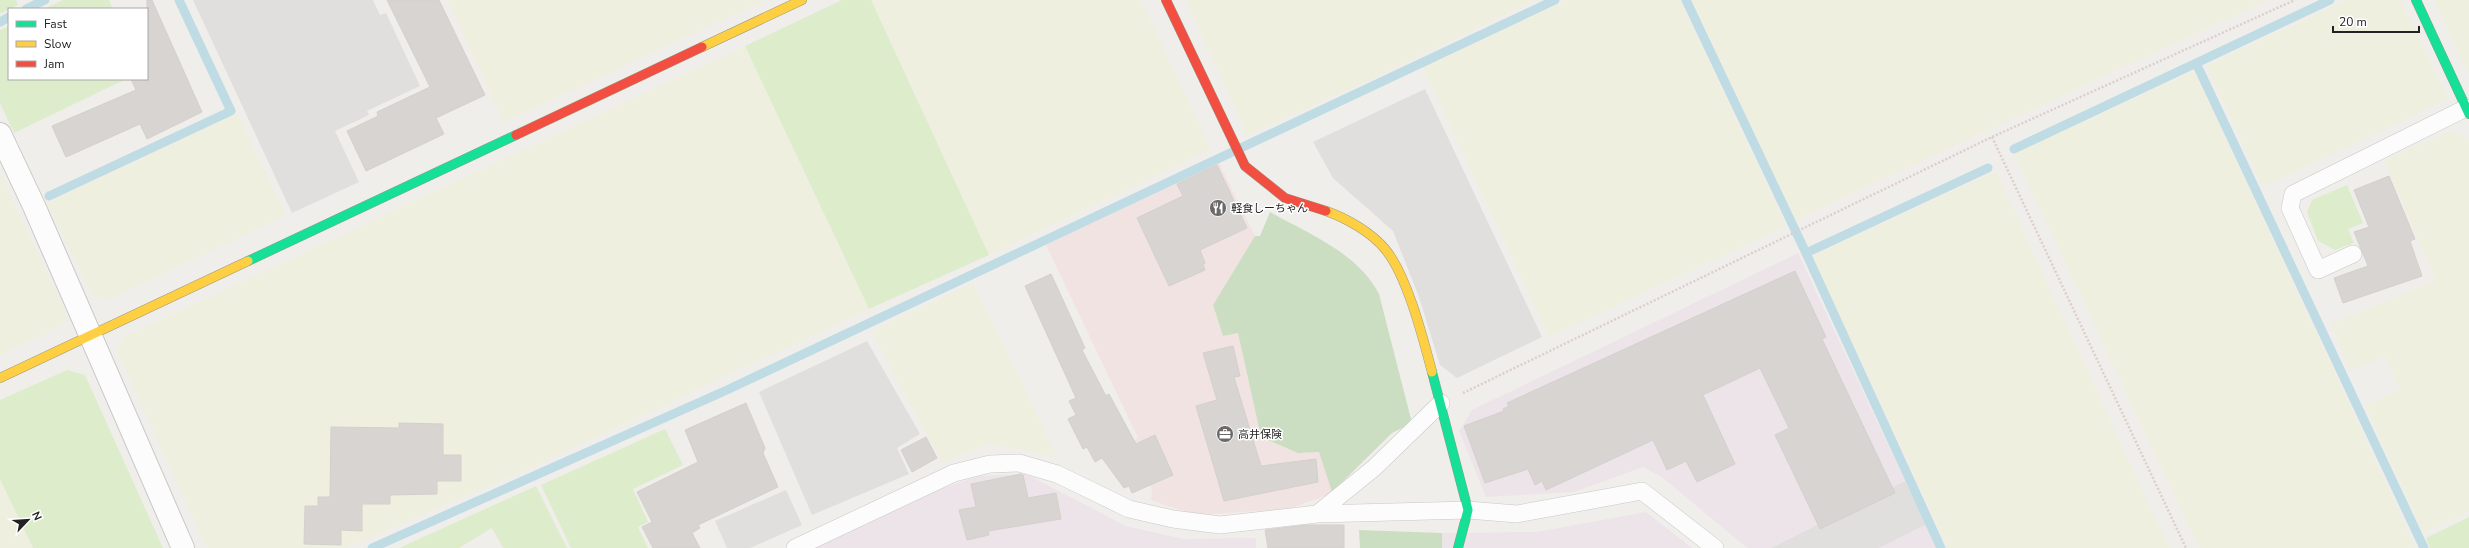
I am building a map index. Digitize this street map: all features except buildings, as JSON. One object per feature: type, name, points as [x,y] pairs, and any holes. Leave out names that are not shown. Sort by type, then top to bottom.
[{"type":"street","points":[[0,378],[802,0]]},
{"type":"street","points":[[1166,0],[1246,166],[1285,198],[1340,216],[1385,249],[1402,278],[1441,403],[1468,510],[1458,548]]},
{"type":"street","points":[[2416,0],[2468,111]]},
{"type":"street","points":[[0,134],[91,335],[183,548]]},
{"type":"lane","points":[[2353,254],[2318,270],[2290,208],[2293,194],[2468,111]]},
{"type":"lane","points":[[1317,514],[1374,468],[1441,403]]},
{"type":"lane","points":[[795,548],[954,473],[990,464],[1019,463],[1057,474],[1129,509],[1173,519],[1220,525],[1317,514],[1468,510],[1517,514],[1642,491],[1715,548]]},
{"type":"path","points":[[1441,403],[1992,137],[2295,0]]},
{"type":"path","points":[[1992,137],[2186,548]]},
{"type":"shaded area","points":[[193,0],[373,0],[380,15],[386,13],[420,86],[367,111],[369,115],[335,131],[359,182],[292,213]]},
{"type":"shaded area","points":[[1425,89],[1542,337],[1457,378],[1440,365],[1419,297],[1393,231],[1333,178],[1313,142]]},
{"type":"shaded area","points":[[1219,163],[1255,236],[1213,305],[1223,336],[1238,333],[1261,437],[1298,453],[1319,451],[1333,493],[1288,509],[1196,515],[1151,500],[1152,490],[1132,441],[1138,438],[1046,245]]},
{"type":"shaded area","points":[[1798,253],[1905,481],[1771,548],[1747,548],[1663,478],[1643,467],[1574,492],[1486,497],[1459,431],[1472,410]]},
{"type":"shaded area","points":[[867,341],[920,434],[897,448],[909,474],[812,515],[759,392]]},
{"type":"shaded area","points":[[1026,474],[1126,526],[1183,539],[1256,538],[1256,548],[812,548],[932,492],[978,476]]},
{"type":"shaded area","points":[[1905,481],[1927,524],[1879,548],[1771,548]]},
{"type":"shaded area","points":[[786,490],[802,525],[750,548],[727,548],[715,521]]},
{"type":"shaded area","points":[[1646,512],[1692,548],[1442,548],[1442,533],[1537,532]]},
{"type":"shaded area","points":[[1927,524],[1938,548],[1879,548]]},
{"type":"green space","points":[[0,0],[16,0],[18,5],[8,8],[8,10],[0,14]]},
{"type":"green space","points":[[63,0],[109,0],[113,8],[46,8]]},
{"type":"green space","points":[[447,0],[765,0],[504,122]]},
{"type":"green space","points":[[842,0],[871,0],[989,255],[869,309],[745,46]]},
{"type":"green space","points":[[871,0],[1141,0],[1211,149],[989,255]]},
{"type":"green space","points":[[1186,0],[1534,0],[1381,75],[1247,135]]},
{"type":"green space","points":[[1568,0],[1680,0],[1786,226],[1549,337],[1423,67]]},
{"type":"green space","points":[[1692,0],[2268,0],[1795,220]]},
{"type":"green space","points":[[2346,0],[2401,0],[2448,99],[2263,187],[2206,66]]},
{"type":"green space","points":[[2434,0],[2469,0],[2469,75]]},
{"type":"green space","points":[[8,26],[8,80],[124,80],[14,133],[0,103],[0,30]]},
{"type":"green space","points":[[745,46],[869,309],[517,474],[346,548],[207,548],[117,351],[124,337]]},
{"type":"green space","points":[[2194,71],[2415,548],[2199,548],[2014,154]]},
{"type":"green space","points":[[237,113],[286,215],[108,300],[92,295],[47,203]]},
{"type":"green space","points":[[2451,131],[2468,137],[2469,140],[2469,511],[2423,533],[2365,405],[2400,389],[2385,357],[2350,371],[2331,324],[2436,280],[2384,161]]},
{"type":"green space","points":[[1996,171],[2170,548],[1948,548],[1812,256]]},
{"type":"green space","points":[[0,173],[66,313],[63,325],[0,355]]},
{"type":"green space","points":[[2347,185],[2363,223],[2348,229],[2354,243],[2335,250],[2318,241],[2307,212],[2312,200]]},
{"type":"green space","points":[[1270,212],[1316,237],[1346,256],[1359,267],[1370,280],[1379,294],[1412,423],[1392,433],[1332,492],[1319,452],[1298,453],[1261,437],[1238,333],[1223,336],[1213,305],[1255,236],[1260,236]]},
{"type":"green space","points":[[973,283],[1058,458],[989,443],[942,463],[871,331]]},
{"type":"green space","points":[[67,370],[85,375],[163,548],[33,548],[0,479],[0,400]]},
{"type":"green space","points":[[665,429],[683,465],[633,489],[648,522],[638,527],[648,548],[571,548],[541,485]]},
{"type":"green space","points":[[0,479],[33,548],[0,548]]},
{"type":"green space","points":[[536,486],[567,548],[503,548],[492,528],[459,548],[399,548]]},
{"type":"green space","points":[[2469,517],[2469,548],[2430,548],[2426,538]]},
{"type":"green space","points":[[1359,530],[1442,533],[1442,548],[1360,548]]},
{"type":"waterway","points":[[28,8],[45,0]]},
{"type":"waterway","points":[[49,196],[231,111],[179,0]]},
{"type":"waterway","points":[[372,548],[727,390],[1555,0]]},
{"type":"waterway","points":[[1686,0],[1806,253],[1941,548]]},
{"type":"waterway","points":[[2014,149],[2330,0]]},
{"type":"waterway","points":[[0,22],[8,18]]},
{"type":"waterway","points":[[2196,63],[2424,548]]},
{"type":"waterway","points":[[1806,253],[1988,168]]},
{"type":"traffic: fast","points":[[2416,0],[2469,114]]},
{"type":"traffic: fast","points":[[248,261],[516,135]]},
{"type":"traffic: fast","points":[[1432,372],[1468,510],[1458,548]]},
{"type":"traffic: slow","points":[[702,47],[802,0]]},
{"type":"traffic: slow","points":[[1326,211],[1365,231],[1385,249],[1393,260],[1407,290],[1432,372]]},
{"type":"traffic: slow","points":[[0,378],[248,261]]},
{"type":"traffic: jam","points":[[1166,0],[1245,166],[1285,198],[1326,211]]},
{"type":"traffic: jam","points":[[516,135],[702,47]]},
{"type":"place","name":"軽食しーちゃん","points":[[1218,208]]},
{"type":"place","name":"高井保険","points":[[1225,434]]}]
